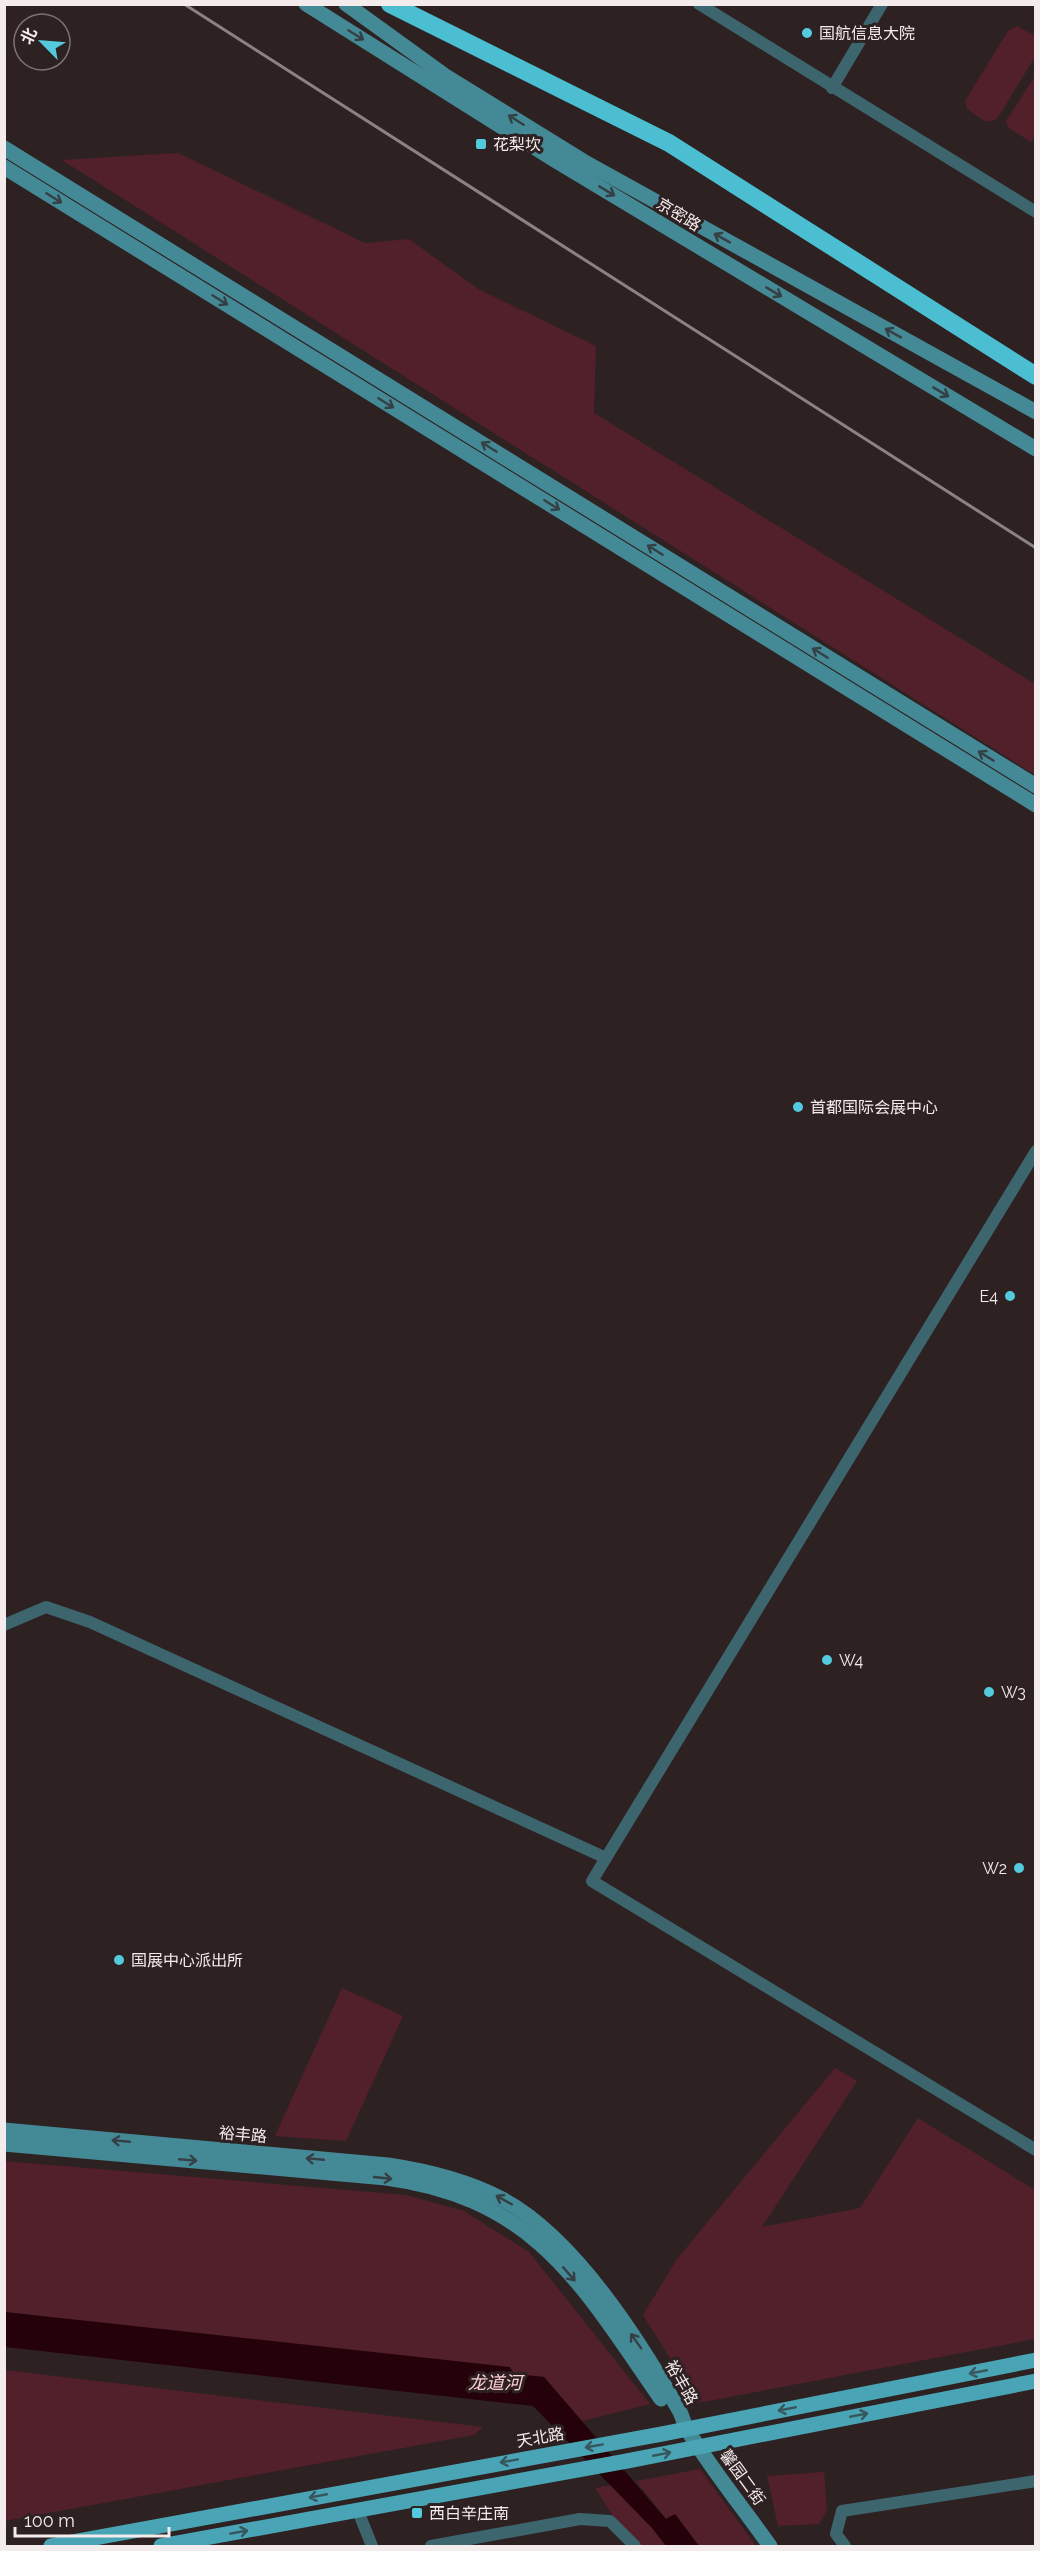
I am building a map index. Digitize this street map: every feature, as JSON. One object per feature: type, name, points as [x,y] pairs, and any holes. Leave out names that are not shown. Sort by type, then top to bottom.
[{"type":"highway","points":[[390,4],[669,143],[1035,376]]},
{"type":"main road","name":"天北路","points":[[51,2547],[621,2441],[1035,2360]]},
{"type":"main road","points":[[161,2547],[627,2461],[1035,2381]]},
{"type":"street","name":"京密路","points":[[306,4],[556,161],[1035,449]]},
{"type":"street","name":"京密路","points":[[346,4],[447,78],[584,161],[1035,412]]},
{"type":"street","points":[[699,4],[1035,212]]},
{"type":"street","points":[[832,88],[882,4]]},
{"type":"street","points":[[4,148],[1035,786]]},
{"type":"street","points":[[4,167],[1035,805]]},
{"type":"street","points":[[1035,1151],[592,1881],[1035,2151]]},
{"type":"street","points":[[4,1624],[46,1607],[90,1622],[606,1858]]},
{"type":"street","name":"裕丰路","points":[[4,2130],[388,2165],[426,2171],[482,2189],[516,2208],[549,2234],[576,2263],[608,2301],[643,2352],[680,2412],[686,2428]]},
{"type":"street","name":"裕丰路","points":[[4,2144],[386,2178],[420,2182],[454,2192],[509,2218],[540,2241],[597,2307],[671,2414],[686,2428]]},
{"type":"street","name":"馨园二街","points":[[686,2428],[770,2547]]},
{"type":"street","points":[[845,2547],[836,2534],[842,2511],[1035,2481]]},
{"type":"street","points":[[358,2511],[372,2547]]},
{"type":"street","points":[[430,2547],[580,2519],[610,2521],[635,2547]]},
{"type":"shaded area","points":[[1017,26],[1035,36],[1035,57],[997,119],[986,122],[967,109],[965,101],[1008,31]]},
{"type":"shaded area","points":[[1035,76],[1035,135],[1031,142],[1009,128],[1006,121]]},
{"type":"shaded area","points":[[178,153],[365,243],[409,239],[478,289],[596,346],[594,413],[1035,684],[1035,775],[62,160]]},
{"type":"shaded area","points":[[342,1988],[403,2016],[346,2141],[275,2136]]},
{"type":"shaded area","points":[[835,2068],[857,2081],[762,2227],[860,2208],[918,2118],[1035,2190],[1035,2339],[698,2403],[643,2315],[677,2259]]},
{"type":"shaded area","points":[[4,2161],[406,2195],[464,2211],[529,2252],[650,2404],[582,2421],[544,2377],[5,2312]]},
{"type":"shaded area","points":[[5,2370],[483,2427],[474,2435],[5,2521]]},
{"type":"shaded area","points":[[700,2469],[756,2546],[699,2546],[675,2514],[666,2519],[636,2481]]},
{"type":"shaded area","points":[[824,2472],[827,2510],[819,2524],[778,2526],[767,2476]]},
{"type":"shaded area","points":[[612,2485],[666,2546],[640,2546],[611,2513],[595,2488]]},
{"type":"water","name":"龙道河","points":[[5,2312],[510,2367],[514,2374],[544,2377],[666,2519],[675,2514],[699,2546],[666,2546],[652,2528],[533,2406],[5,2347]]},
{"type":"railway","points":[[184,4],[1036,548]]},
{"type":"place","name":"国航信息大院","points":[[807,33]]},
{"type":"place","name":"花梨坎","points":[[481,144]]},
{"type":"place","name":"首都国际会展中心","points":[[798,1107]]},
{"type":"place","name":"E4","points":[[1010,1296]]},
{"type":"place","name":"W4","points":[[827,1660]]},
{"type":"place","name":"W3","points":[[989,1692]]},
{"type":"place","name":"W2","points":[[1019,1868]]},
{"type":"place","name":"国展中心派出所","points":[[119,1960]]},
{"type":"place","name":"西白辛庄南","points":[[417,2513]]}]
